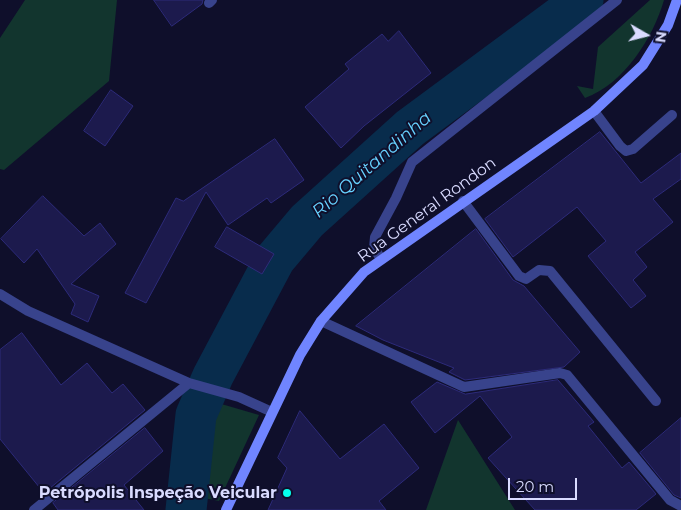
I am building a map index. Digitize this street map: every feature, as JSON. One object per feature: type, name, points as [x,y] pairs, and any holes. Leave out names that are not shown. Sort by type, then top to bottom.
[{"type":"main road","name":"Rua General Rondon","points":[[226,510],[300,355],[321,321],[364,272],[462,201],[594,110],[642,65],[668,25],[677,0]]},
{"type":"street","points":[[381,259],[374,248],[375,238],[393,205],[412,162],[617,0]]},
{"type":"street","points":[[594,110],[620,146],[626,151],[633,149],[672,115]]},
{"type":"street","points":[[462,201],[519,276],[526,279],[539,270],[550,271],[656,401]]},
{"type":"street","points":[[0,294],[28,311],[189,383],[238,397],[272,412]]},
{"type":"street","points":[[321,321],[464,387],[560,373],[567,375],[670,500],[681,506]]},
{"type":"street","points":[[34,510],[189,383]]},
{"type":"green space","points":[[25,0],[117,0],[109,81],[4,170],[0,169],[0,38]]},
{"type":"green space","points":[[650,0],[664,0],[652,29],[635,58],[612,82],[585,98],[577,86],[593,89],[598,47]]},
{"type":"green space","points":[[218,403],[259,415],[219,501],[204,498],[209,426]]},
{"type":"green space","points":[[458,420],[515,510],[426,510]]},
{"type":"building","points":[[154,0],[203,0],[202,4],[172,26]]},
{"type":"building","points":[[399,31],[431,73],[364,126],[341,148],[305,107],[349,69],[345,64],[382,34],[388,41]]},
{"type":"building","points":[[111,90],[133,106],[105,146],[84,131]]},
{"type":"building","points":[[600,132],[641,183],[681,153],[681,179],[653,199],[673,222],[635,252],[647,267],[633,280],[646,296],[631,308],[588,256],[606,241],[577,207],[513,257],[485,219]]},
{"type":"building","points":[[275,139],[304,180],[271,203],[267,198],[228,225],[206,192],[146,303],[125,293],[176,198],[183,201]]},
{"type":"building","points":[[43,196],[84,236],[100,223],[116,244],[71,284],[99,296],[88,322],[71,314],[75,304],[37,249],[24,263],[1,239]]},
{"type":"building","points":[[227,227],[274,254],[262,274],[215,247]]},
{"type":"building","points":[[476,229],[513,280],[524,286],[580,352],[564,367],[465,380],[449,372],[454,368],[383,340],[356,326]]},
{"type":"building","points":[[22,333],[61,385],[87,363],[112,393],[123,384],[145,410],[44,493],[0,439],[0,350]]},
{"type":"building","points":[[558,380],[594,422],[588,426],[622,468],[629,462],[656,494],[636,510],[535,510],[488,458],[512,437],[480,396],[435,433],[411,402],[437,382],[465,394]]},
{"type":"building","points":[[300,411],[340,459],[384,424],[419,468],[379,501],[386,510],[268,510],[287,468],[278,458]]},
{"type":"building","points":[[681,418],[681,498],[674,495],[640,453]]},
{"type":"building","points":[[145,428],[163,451],[124,485],[144,510],[58,510],[53,503]]},
{"type":"waterway","name":"Rio Quitandinha","points":[[186,510],[196,415],[213,376],[275,259],[307,221],[410,128],[583,0]]},
{"type":"place","name":"Petrópolis Inspeção Veicular","points":[[287,493]]}]
